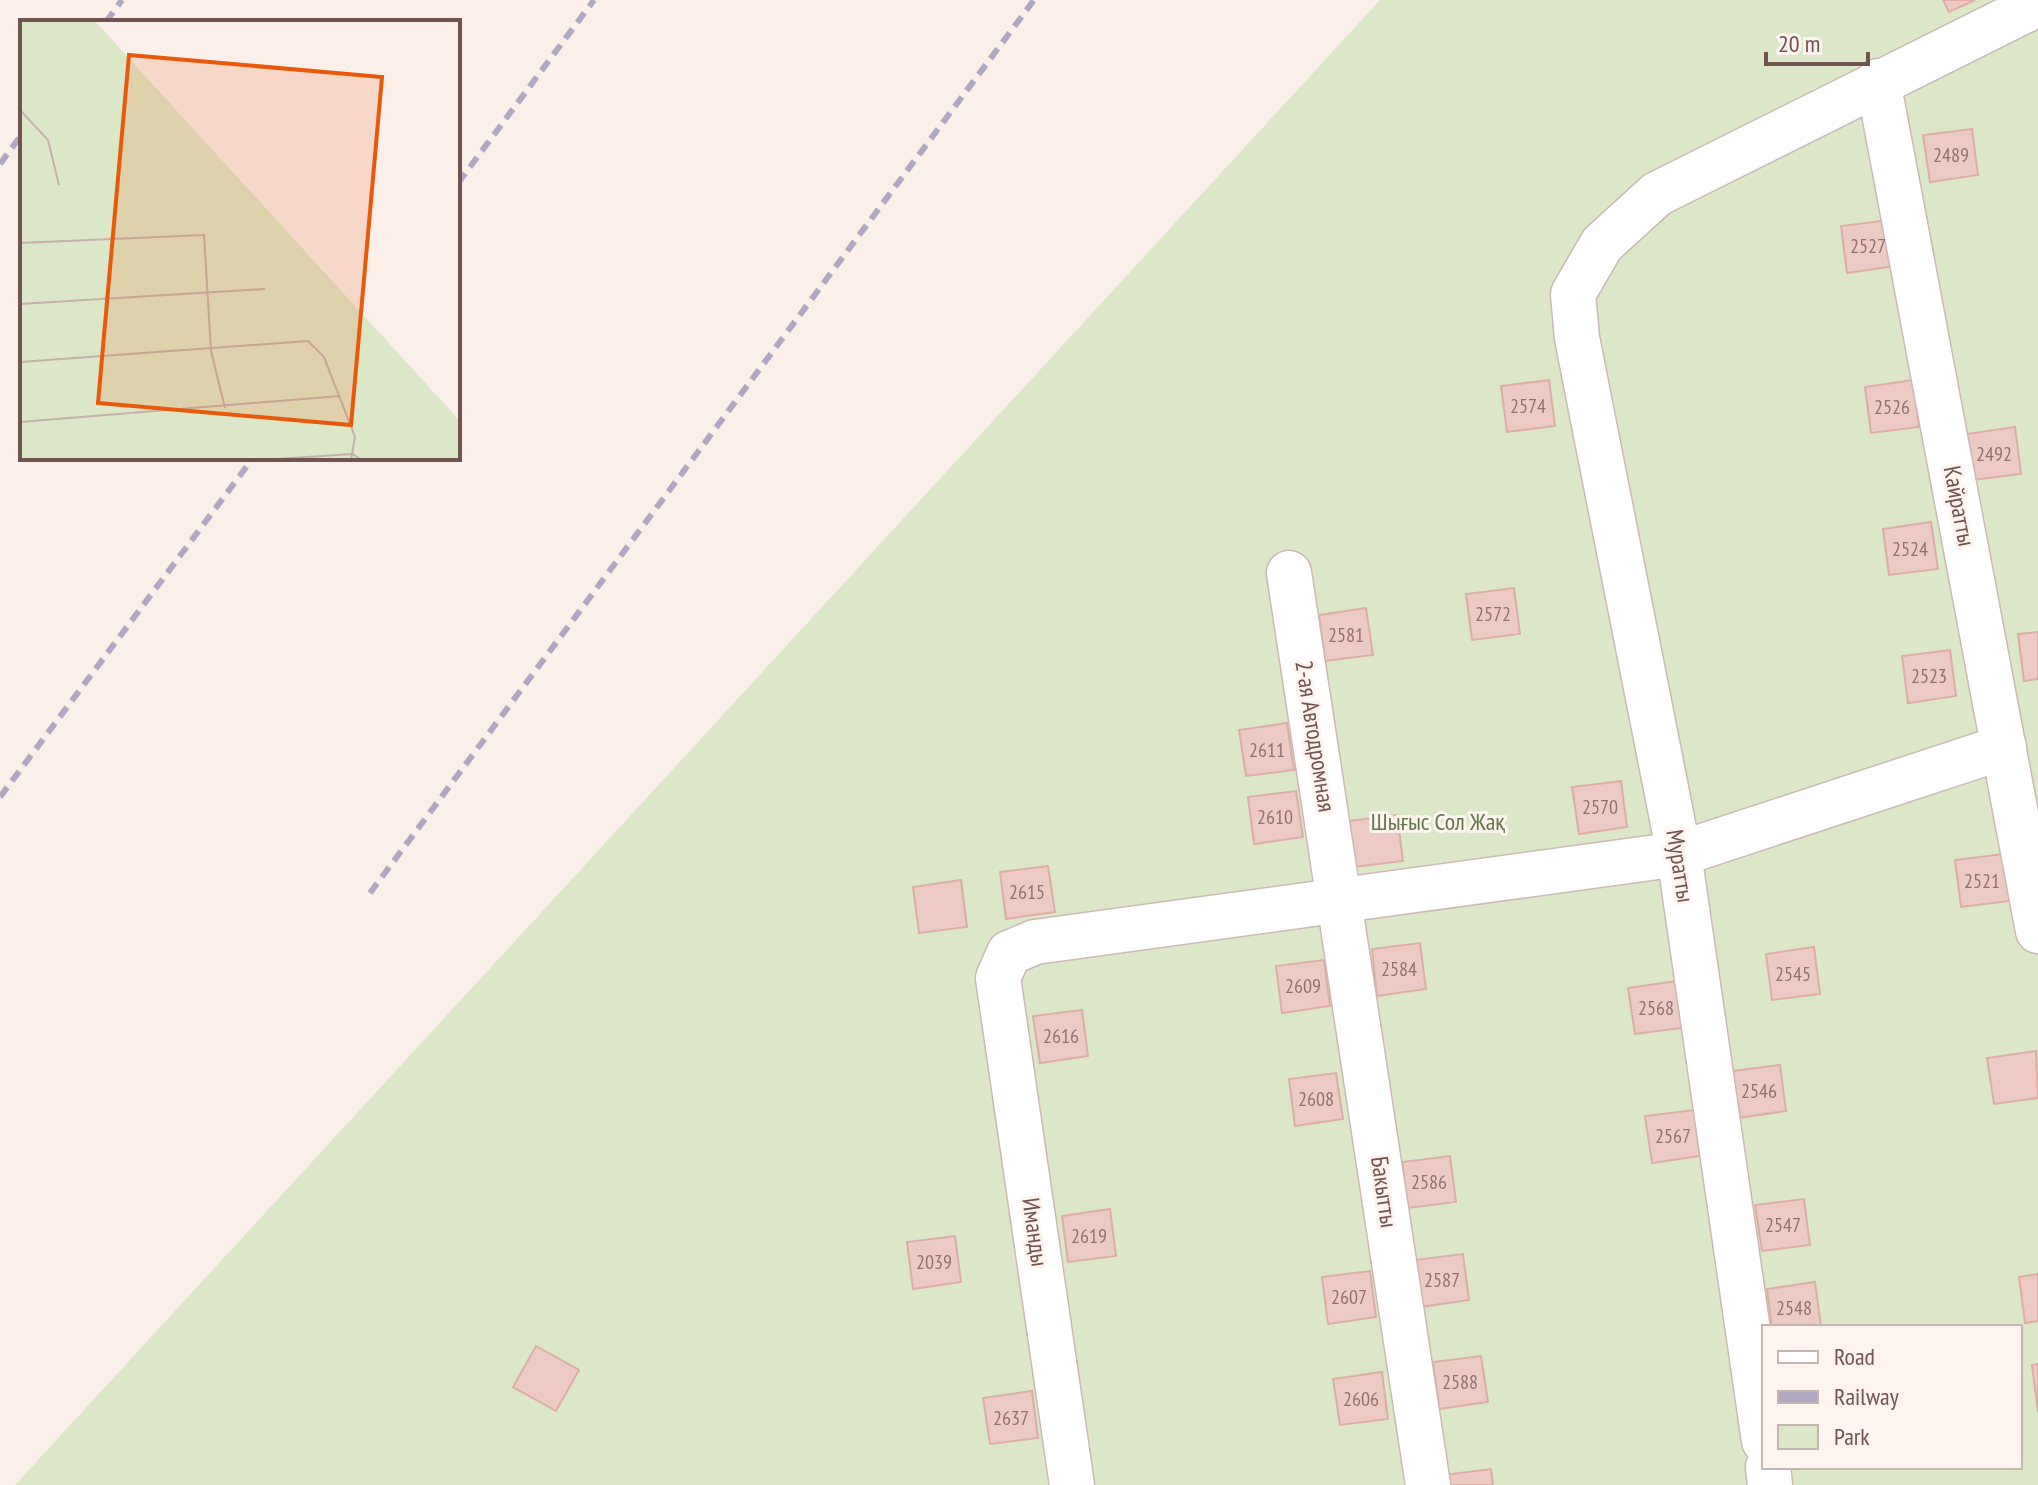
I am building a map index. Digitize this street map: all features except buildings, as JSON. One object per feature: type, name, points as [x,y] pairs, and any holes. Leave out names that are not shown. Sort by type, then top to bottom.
[{"type":"street","points":[[1878,81],[2038,4]]},
{"type":"street","name":"Муратты","points":[[1762,1427],[1679,854],[1577,338],[1573,294],[1602,244],[1657,194],[1878,81]]},
{"type":"street","name":"Кайратты","points":[[1878,81],[2038,931]]},
{"type":"street","name":"2-ая Автодромная","points":[[1289,573],[1341,899]]},
{"type":"street","points":[[1341,899],[1679,854],[2004,747]]},
{"type":"street","name":"Иманды","points":[[1072,1485],[998,978],[1009,953],[1035,942],[1341,899]]},
{"type":"street","name":"Бакытты","points":[[1341,899],[1428,1485]]},
{"type":"green space","name":"Шығыс Сол Жақ","points":[[1380,0],[2038,0],[2038,1485],[15,1485]]},
{"type":"railway","points":[[107,20],[122,0]]},
{"type":"railway","points":[[460,180],[594,0]]},
{"type":"railway","points":[[370,893],[1034,0]]},
{"type":"railway","points":[[0,164],[20,137]]},
{"type":"railway","points":[[0,797],[252,460]]}]
